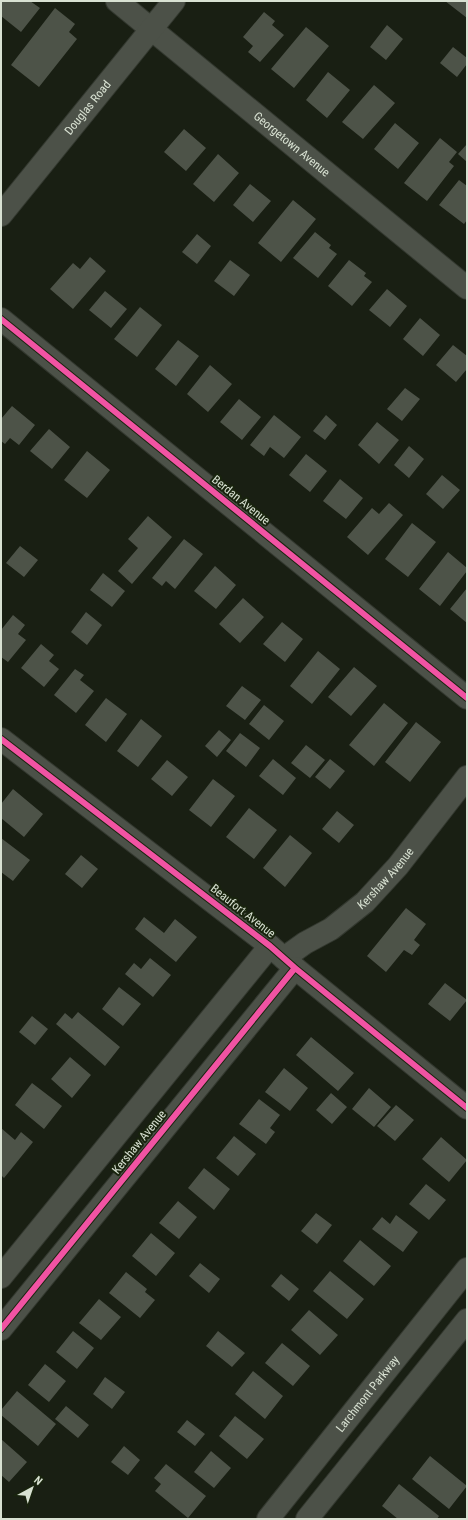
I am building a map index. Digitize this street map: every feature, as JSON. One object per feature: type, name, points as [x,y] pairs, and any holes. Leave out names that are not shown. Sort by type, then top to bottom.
[{"type":"street","name":"Georgetown Avenue","points":[[117,1],[467,288]]},
{"type":"street","name":"Douglas Road","points":[[1,215],[174,1]]},
{"type":"street","name":"Berdan Avenue","points":[[1,319],[467,698]]},
{"type":"street","name":"Beaufort Avenue","points":[[1,739],[283,957],[467,1108]]},
{"type":"street","name":"Kershaw Avenue","points":[[1,1277],[283,957],[332,928],[365,902],[398,866],[467,777]]},
{"type":"street","name":"Kershaw Avenue","points":[[1,1329],[283,957]]},
{"type":"street","name":"Larchmont Parkway","points":[[268,1519],[467,1269]]},
{"type":"street","points":[[307,1519],[467,1320]]},
{"type":"building","points":[[1,1],[30,1],[40,8],[21,32],[1,16]]},
{"type":"building","points":[[445,1],[467,1],[467,18]]},
{"type":"building","points":[[55,8],[75,24],[69,32],[77,39],[39,87],[11,65]]},
{"type":"building","points":[[264,12],[275,21],[272,25],[284,35],[260,62],[248,52],[253,46],[243,37]]},
{"type":"building","points":[[387,25],[403,39],[386,60],[370,47]]},
{"type":"building","points":[[306,27],[329,46],[294,88],[271,69]]},
{"type":"building","points":[[453,47],[467,58],[467,64],[457,77],[440,63]]},
{"type":"building","points":[[328,72],[350,90],[327,118],[306,100]]},
{"type":"building","points":[[374,85],[395,103],[363,139],[342,122]]},
{"type":"building","points":[[395,123],[419,143],[398,169],[374,149]]},
{"type":"building","points":[[184,129],[206,148],[186,171],[164,152]]},
{"type":"building","points":[[440,138],[457,152],[449,162],[454,166],[427,201],[404,183]]},
{"type":"building","points":[[467,144],[467,162],[458,154]]},
{"type":"building","points":[[218,154],[239,173],[214,202],[193,184]]},
{"type":"building","points":[[459,180],[467,186],[467,220],[464,224],[439,205]]},
{"type":"building","points":[[250,184],[271,201],[253,222],[233,205]]},
{"type":"building","points":[[293,200],[316,219],[281,262],[258,243]]},
{"type":"building","points":[[315,232],[331,245],[329,248],[337,254],[318,278],[293,258]]},
{"type":"building","points":[[197,234],[211,246],[197,264],[182,252]]},
{"type":"building","points":[[90,257],[106,271],[73,309],[50,289],[73,263],[80,269]]},
{"type":"building","points":[[230,260],[250,275],[234,296],[214,281]]},
{"type":"building","points":[[349,260],[366,273],[364,276],[372,282],[352,306],[328,286]]},
{"type":"building","points":[[387,289],[407,306],[390,327],[369,310]]},
{"type":"building","points":[[105,291],[127,309],[111,328],[89,310]]},
{"type":"building","points":[[140,307],[162,325],[137,357],[114,339]]},
{"type":"building","points":[[420,318],[440,335],[423,356],[403,339]]},
{"type":"building","points":[[178,340],[199,356],[176,386],[155,369]]},
{"type":"building","points":[[453,345],[467,356],[467,369],[456,382],[436,365]]},
{"type":"building","points":[[210,365],[232,384],[208,412],[187,394]]},
{"type":"building","points":[[405,388],[420,399],[402,421],[387,409]]},
{"type":"building","points":[[239,399],[261,417],[242,440],[220,422]]},
{"type":"building","points":[[12,406],[35,425],[19,445],[10,438],[5,444],[1,441],[1,419]]},
{"type":"building","points":[[274,415],[301,437],[284,458],[270,447],[264,456],[250,445]]},
{"type":"building","points":[[326,415],[337,425],[325,440],[313,431]]},
{"type":"building","points":[[377,422],[399,440],[379,464],[358,445]]},
{"type":"building","points":[[49,429],[70,447],[52,469],[30,451]]},
{"type":"building","points":[[409,446],[424,459],[409,478],[394,465]]},
{"type":"building","points":[[87,451],[110,470],[87,498],[64,480]]},
{"type":"building","points":[[306,454],[327,471],[310,492],[289,475]]},
{"type":"building","points":[[442,475],[460,490],[443,509],[426,494]]},
{"type":"building","points":[[340,479],[363,498],[346,519],[323,501]]},
{"type":"building","points":[[389,503],[403,515],[368,555],[347,537],[372,508],[379,514]]},
{"type":"building","points":[[148,516],[172,537],[132,584],[118,571],[138,548],[128,539]]},
{"type":"building","points":[[412,523],[436,542],[408,577],[385,559]]},
{"type":"building","points":[[184,539],[203,554],[175,589],[166,581],[162,586],[152,578]]},
{"type":"building","points":[[20,546],[38,560],[24,577],[6,563]]},
{"type":"building","points":[[448,552],[467,568],[467,571],[440,606],[419,589]]},
{"type":"building","points":[[215,566],[236,585],[216,609],[194,591]]},
{"type":"building","points":[[103,573],[125,591],[112,607],[90,590]]},
{"type":"building","points":[[467,588],[467,623],[450,609]]},
{"type":"building","points":[[243,598],[264,617],[240,643],[219,624]]},
{"type":"building","points":[[86,612],[102,625],[87,645],[71,632]]},
{"type":"building","points":[[13,615],[25,625],[18,634],[26,640],[8,662],[1,657],[1,630]]},
{"type":"building","points":[[282,622],[303,639],[285,662],[263,644]]},
{"type":"building","points":[[41,644],[54,655],[49,661],[59,669],[44,687],[21,668]]},
{"type":"building","points":[[318,651],[340,669],[312,704],[290,686]]},
{"type":"building","points":[[354,667],[377,686],[351,716],[328,697]]},
{"type":"building","points":[[75,669],[84,675],[80,680],[94,691],[76,713],[54,695]]},
{"type":"building","points":[[242,686],[261,700],[245,720],[226,706]]},
{"type":"building","points":[[106,698],[127,714],[106,742],[85,725]]},
{"type":"building","points":[[384,703],[408,723],[374,766],[349,745]]},
{"type":"building","points":[[264,705],[284,721],[269,740],[249,724]]},
{"type":"building","points":[[141,719],[162,736],[138,767],[117,751]]},
{"type":"building","points":[[416,722],[441,742],[410,782],[385,762]]},
{"type":"building","points":[[219,730],[231,740],[217,757],[205,746]]},
{"type":"building","points":[[240,733],[260,748],[246,767],[226,751]]},
{"type":"building","points":[[306,745],[325,760],[310,778],[291,763]]},
{"type":"building","points":[[273,759],[296,778],[283,795],[259,776]]},
{"type":"building","points":[[330,759],[345,771],[330,789],[315,777]]},
{"type":"building","points":[[167,760],[188,777],[172,796],[151,779]]},
{"type":"building","points":[[213,779],[235,796],[211,827],[189,810]]},
{"type":"building","points":[[13,789],[43,814],[24,837],[1,818],[1,804]]},
{"type":"building","points":[[249,808],[277,830],[254,859],[226,837]]},
{"type":"building","points":[[337,811],[354,825],[339,843],[322,829]]},
{"type":"building","points":[[290,835],[312,853],[285,887],[263,868]]},
{"type":"building","points":[[1,838],[30,860],[13,881],[1,872]]},
{"type":"building","points":[[81,855],[98,869],[82,888],[65,874]]},
{"type":"building","points":[[406,908],[426,924],[414,940],[420,945],[412,955],[404,950],[386,972],[367,956]]},
{"type":"building","points":[[144,917],[164,933],[175,919],[197,937],[176,962],[135,929]]},
{"type":"building","points":[[150,958],[171,975],[153,997],[125,974],[134,963],[141,969]]},
{"type":"building","points":[[445,983],[467,1000],[450,1021],[428,1004]]},
{"type":"building","points":[[119,987],[141,1004],[123,1026],[102,1009]]},
{"type":"building","points":[[78,1012],[120,1047],[105,1066],[56,1024],[65,1013],[72,1019]]},
{"type":"building","points":[[32,1016],[48,1029],[35,1045],[19,1032]]},
{"type":"building","points":[[311,1037],[354,1073],[338,1091],[296,1055]]},
{"type":"building","points":[[70,1057],[91,1075],[72,1098],[51,1079]]},
{"type":"building","points":[[284,1068],[308,1088],[290,1111],[265,1092]]},
{"type":"building","points":[[32,1083],[62,1106],[44,1129],[15,1105]]},
{"type":"building","points":[[369,1088],[391,1107],[374,1127],[352,1109]]},
{"type":"building","points":[[331,1093],[347,1107],[332,1124],[316,1110]]},
{"type":"building","points":[[259,1099],[280,1115],[270,1128],[275,1132],[266,1144],[239,1124]]},
{"type":"building","points":[[396,1105],[414,1120],[395,1141],[377,1126]]},
{"type":"building","points":[[1,1128],[15,1140],[21,1132],[33,1142],[4,1178],[1,1175]]},
{"type":"building","points":[[234,1136],[256,1154],[238,1176],[216,1158]]},
{"type":"building","points":[[441,1137],[467,1160],[449,1182],[422,1159]]},
{"type":"building","points":[[204,1168],[230,1189],[214,1210],[188,1188]]},
{"type":"building","points":[[426,1184],[446,1200],[429,1220],[409,1204]]},
{"type":"building","points":[[178,1201],[197,1217],[179,1239],[159,1223]]},
{"type":"building","points":[[316,1213],[332,1225],[317,1244],[301,1231]]},
{"type":"building","points":[[396,1215],[418,1232],[403,1252],[372,1229],[382,1217],[390,1224]]},
{"type":"building","points":[[151,1233],[175,1253],[156,1276],[132,1256]]},
{"type":"building","points":[[360,1240],[391,1266],[374,1286],[343,1261]]},
{"type":"building","points":[[200,1263],[220,1279],[209,1293],[189,1276]]},
{"type":"building","points":[[330,1271],[364,1299],[347,1319],[313,1291]]},
{"type":"building","points":[[126,1272],[147,1289],[145,1292],[155,1300],[140,1318],[109,1293]]},
{"type":"building","points":[[281,1274],[299,1289],[289,1301],[271,1286]]},
{"type":"building","points":[[99,1299],[121,1317],[101,1340],[79,1323]]},
{"type":"building","points":[[309,1310],[338,1335],[320,1355],[291,1330]]},
{"type":"building","points":[[73,1331],[94,1348],[77,1369],[56,1352]]},
{"type":"building","points":[[218,1331],[245,1353],[232,1367],[206,1346]]},
{"type":"building","points":[[282,1343],[310,1366],[293,1386],[265,1363]]},
{"type":"building","points":[[45,1364],[66,1381],[49,1402],[28,1385]]},
{"type":"building","points":[[253,1371],[283,1396],[265,1419],[235,1394]]},
{"type":"building","points":[[105,1377],[125,1392],[112,1409],[93,1394]]},
{"type":"building","points":[[17,1391],[56,1424],[38,1446],[1,1415],[1,1410]]},
{"type":"building","points":[[66,1406],[89,1425],[78,1438],[55,1419]]},
{"type":"building","points":[[235,1416],[264,1439],[247,1459],[219,1436]]},
{"type":"building","points":[[187,1420],[205,1434],[195,1446],[177,1432]]},
{"type":"building","points":[[1,1439],[27,1462],[9,1482],[1,1475]]},
{"type":"building","points":[[124,1446],[140,1460],[128,1475],[111,1462]]},
{"type":"building","points":[[211,1451],[231,1468],[214,1488],[194,1472]]},
{"type":"building","points":[[430,1456],[467,1486],[449,1509],[412,1479]]},
{"type":"building","points":[[166,1464],[206,1496],[188,1518],[155,1491],[161,1484],[154,1478]]},
{"type":"building","points":[[399,1484],[439,1516],[437,1519],[398,1519],[382,1506]]},
{"type":"cycle path","points":[[1,319],[467,698]]},
{"type":"cycle path","points":[[1,739],[270,946],[467,1108]]},
{"type":"cycle path","points":[[1,1329],[295,968]]}]
